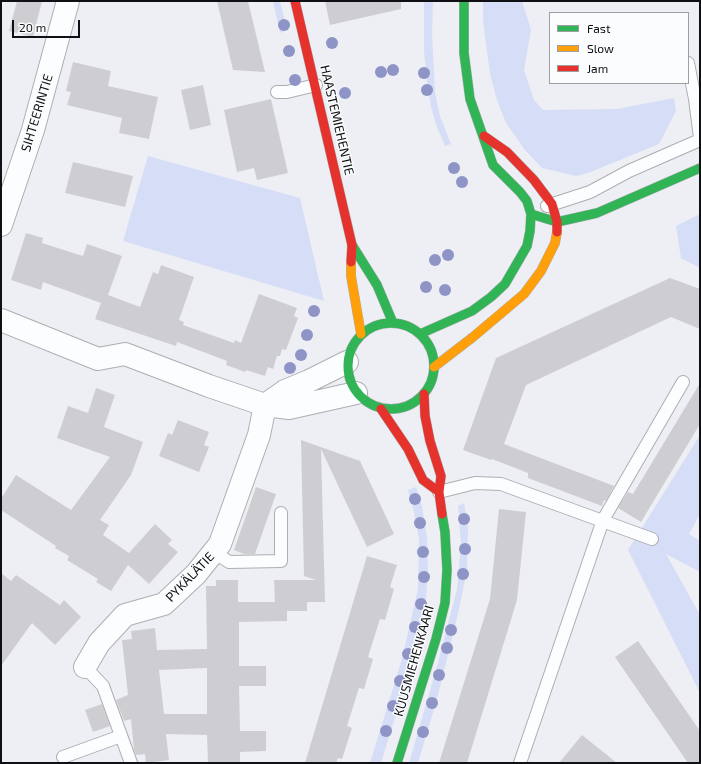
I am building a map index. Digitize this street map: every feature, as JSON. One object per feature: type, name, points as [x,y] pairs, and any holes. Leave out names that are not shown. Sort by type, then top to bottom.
[{"type":"main road","name":"HAASTEMIEHENTIE","points":[[295,1],[316,85],[352,245],[351,276],[361,334]]},
{"type":"main road","points":[[420,334],[472,311],[505,284],[527,246],[530,231],[531,214],[527,201],[493,165],[484,136],[471,105],[464,53],[464,1]]},
{"type":"main road","points":[[434,367],[473,337],[524,294],[541,271],[555,243],[557,235],[557,222],[552,204],[534,180],[508,152],[484,136]]},
{"type":"main road","points":[[531,214],[557,222],[597,213],[700,168]]},
{"type":"main road","name":"HAASTEMIEHENTIE","points":[[352,245],[377,286],[393,323]]},
{"type":"main road","points":[[393,323],[405,325],[420,334],[430,346],[434,367],[432,381],[424,394],[418,400],[404,408],[389,410],[381,409],[370,404],[356,393],[350,380],[347,362],[355,341],[361,334],[376,325],[393,323]]},
{"type":"main road","name":"KUUSMIEHENKAARI","points":[[397,763],[436,638],[445,603],[447,570],[446,532],[439,492],[441,476],[430,441],[425,416],[424,394]]},
{"type":"main road","points":[[381,409],[408,449],[423,480],[439,492]]},
{"type":"street","name":"SIHTEERINTIE","points":[[1,225],[32,130],[68,1]]},
{"type":"street","points":[[1,320],[98,359],[125,354],[209,386],[265,405],[289,408],[356,393]]},
{"type":"street","points":[[265,405],[285,391],[347,362]]},
{"type":"street","name":"PYKÄLÄTIE","points":[[86,666],[99,643],[124,615],[164,604],[196,574],[220,544],[259,435],[265,405]]},
{"type":"lane","points":[[531,214],[552,204],[590,192],[629,171],[700,139],[689,67]]},
{"type":"lane","points":[[277,92],[287,92],[316,85]]},
{"type":"lane","points":[[520,763],[603,520],[683,382]]},
{"type":"lane","points":[[439,492],[475,483],[501,484],[652,539]]},
{"type":"lane","points":[[214,552],[229,562],[281,561],[281,512]]},
{"type":"lane","points":[[86,666],[103,686],[131,763]]},
{"type":"lane","points":[[63,757],[121,736]]},
{"type":"shaded area","points":[[273,1],[280,1],[287,30],[280,33]]},
{"type":"shaded area","points":[[424,1],[433,1],[432,33],[435,93],[440,116],[451,144],[445,146],[431,107],[427,82],[424,51]]},
{"type":"shaded area","points":[[483,1],[522,1],[531,30],[524,70],[534,100],[543,110],[617,109],[674,98],[676,111],[659,144],[588,173],[576,176],[542,168],[525,150],[506,123],[497,100],[490,74],[483,21]]},
{"type":"shaded area","points":[[148,156],[300,198],[324,301],[123,241]]},
{"type":"shaded area","points":[[700,214],[700,268],[681,258],[676,226]]},
{"type":"shaded area","points":[[700,435],[700,514],[689,534],[700,541],[700,572],[666,554],[700,615],[700,693],[628,550]]},
{"type":"shaded area","points":[[416,487],[422,506],[427,538],[428,570],[426,598],[403,692],[381,763],[370,763],[402,659],[418,589],[419,539],[408,490]]},
{"type":"shaded area","points":[[464,503],[468,528],[467,570],[458,614],[437,699],[418,763],[409,763],[436,670],[457,589],[461,543],[458,506]]},
{"type":"building","points":[[17,1],[42,1],[33,37],[9,31]]},
{"type":"building","points":[[217,1],[248,1],[265,72],[233,70]]},
{"type":"building","points":[[325,1],[401,1],[401,9],[330,25]]},
{"type":"building","points":[[73,62],[111,71],[108,86],[158,97],[149,139],[119,133],[122,118],[67,105],[71,92],[66,91]]},
{"type":"building","points":[[203,85],[211,125],[190,130],[181,90]]},
{"type":"building","points":[[271,99],[288,173],[257,180],[254,168],[237,172],[224,110]]},
{"type":"building","points":[[73,162],[133,176],[125,207],[65,193]]},
{"type":"building","points":[[26,233],[43,238],[42,243],[83,256],[87,244],[122,256],[108,295],[140,307],[153,272],[158,274],[161,265],[194,277],[179,320],[184,322],[183,325],[234,343],[235,340],[241,343],[259,294],[297,308],[294,316],[298,318],[286,350],[282,349],[280,356],[277,356],[273,369],[268,367],[265,376],[246,370],[245,372],[226,365],[227,361],[177,342],[176,346],[95,319],[101,303],[43,282],[41,290],[11,280]]},
{"type":"building","points":[[670,278],[700,289],[700,329],[671,317],[526,385],[504,444],[614,486],[606,501],[604,500],[602,506],[528,478],[528,473],[463,450],[496,358]]},
{"type":"building","points":[[700,383],[700,424],[641,522],[618,508],[628,492],[633,494]]},
{"type":"building","points":[[96,388],[115,395],[104,427],[143,442],[131,475],[100,520],[109,525],[103,535],[129,553],[155,524],[172,540],[168,544],[178,552],[149,584],[128,565],[111,591],[96,582],[98,579],[67,560],[69,556],[55,548],[56,546],[1,510],[1,499],[16,475],[71,510],[110,457],[57,438],[68,406],[88,413]]},
{"type":"building","points":[[178,420],[209,432],[204,445],[209,447],[199,472],[159,456],[168,433],[172,435]]},
{"type":"building","points":[[301,440],[360,461],[394,534],[367,547],[321,449],[325,602],[307,602],[307,611],[287,611],[287,621],[239,622],[239,666],[266,666],[266,686],[239,686],[240,731],[266,731],[266,751],[240,752],[240,763],[208,763],[207,735],[166,734],[169,760],[146,763],[145,754],[136,755],[134,750],[131,719],[124,721],[116,700],[128,695],[122,640],[132,639],[131,631],[155,628],[157,650],[207,649],[206,586],[216,586],[216,580],[238,580],[238,602],[275,602],[274,580],[316,580],[304,576]],"holes":[[[207,668],[207,714],[164,714],[159,670]]]},
{"type":"building","points":[[256,487],[276,494],[255,554],[244,554],[234,550]]},
{"type":"building","points":[[499,509],[526,512],[517,600],[467,763],[439,763],[490,599]]},
{"type":"building","points":[[367,556],[397,565],[390,587],[394,589],[385,620],[380,619],[368,657],[373,659],[364,689],[359,688],[347,726],[352,728],[342,759],[338,758],[336,763],[305,763]]},
{"type":"building","points":[[1,573],[11,581],[16,575],[60,605],[64,600],[81,617],[55,645],[32,623],[1,666]]},
{"type":"building","points":[[638,641],[700,731],[700,763],[688,763],[615,657]]},
{"type":"building","points":[[102,704],[110,726],[93,732],[85,710]]},
{"type":"building","points":[[582,735],[617,763],[559,763]]},
{"type":"traffic: fast","points":[[464,1],[464,53],[470,99],[493,165],[527,201],[531,214]]},
{"type":"traffic: fast","points":[[531,214],[557,222],[597,213],[700,168]]},
{"type":"traffic: fast","points":[[420,334],[472,311],[505,284],[527,246],[531,214]]},
{"type":"traffic: fast","points":[[352,245],[377,285],[393,323]]},
{"type":"traffic: fast","points":[[391,323],[408,326],[422,335],[431,349],[434,366],[431,383],[422,397],[408,406],[391,409],[374,406],[360,397],[351,383],[348,366],[351,349],[360,335],[374,326],[391,323]]},
{"type":"traffic: fast","points":[[397,763],[436,639],[445,603],[447,570],[445,532],[442,514]]},
{"type":"traffic: slow","points":[[434,367],[473,337],[524,294],[541,271],[555,243],[557,232]]},
{"type":"traffic: slow","points":[[351,262],[351,276],[361,334]]},
{"type":"traffic: jam","points":[[295,1],[352,245],[351,262]]},
{"type":"traffic: jam","points":[[484,136],[507,152],[534,180],[552,204],[557,222],[557,232]]},
{"type":"traffic: jam","points":[[424,394],[425,416],[430,441],[441,476],[439,492],[442,514]]},
{"type":"traffic: jam","points":[[381,409],[408,449],[423,480],[439,492]]}]
